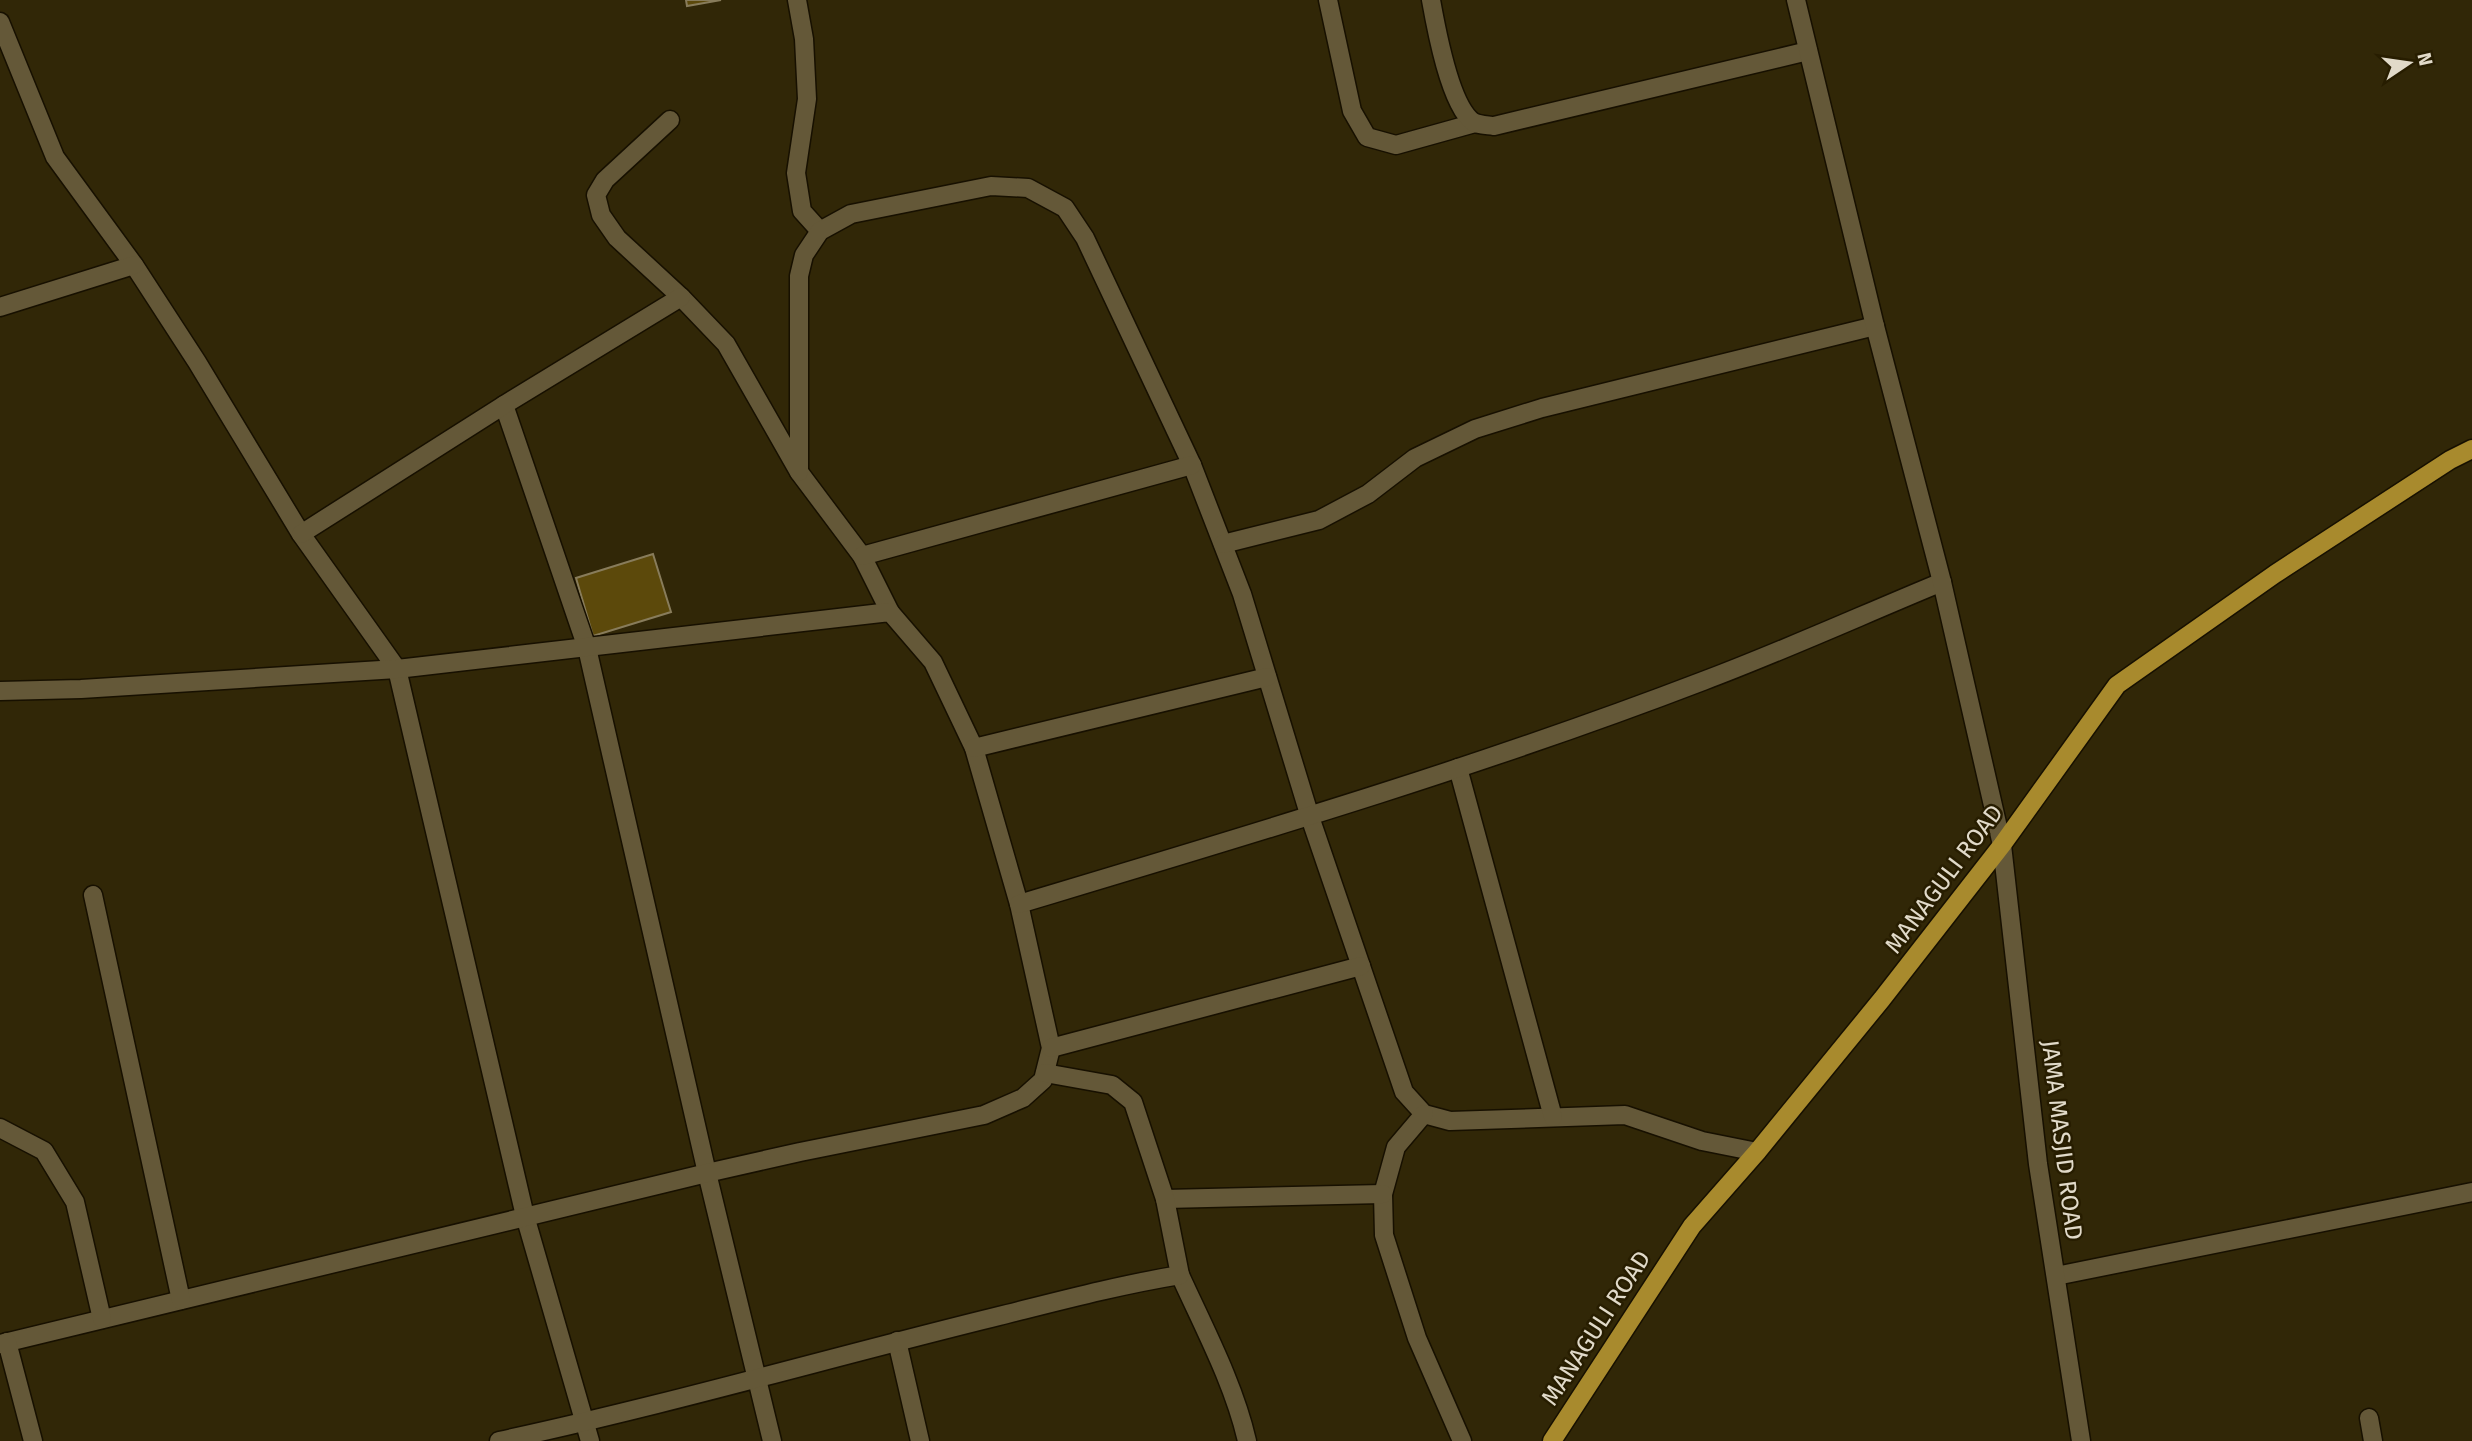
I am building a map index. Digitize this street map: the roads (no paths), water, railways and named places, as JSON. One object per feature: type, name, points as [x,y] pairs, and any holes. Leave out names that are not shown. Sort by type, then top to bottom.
[{"type":"main road","name":"MANAGULI ROAD","points":[[1552,1441],[1692,1226],[1757,1152],[1882,999],[2002,845],[2117,685],[2275,574],[2450,460],[2472,449]]},
{"type":"street","points":[[797,0],[804,39],[807,99],[796,173],[802,211],[820,231]]},
{"type":"street","points":[[1328,0],[1352,111],[1367,137],[1396,145],[1475,124],[1494,126],[1808,51]]},
{"type":"street","points":[[1431,0],[1444,60],[1462,111],[1475,124]]},
{"type":"street","name":"JAMA MASJID ROAD","points":[[1796,0],[1875,326],[1942,582],[2002,845],[2038,1164],[2081,1441]]},
{"type":"street","points":[[0,22],[55,157],[134,265],[197,362],[301,534],[397,669],[525,1216],[590,1441]]},
{"type":"street","points":[[33,1441],[3,1343],[707,1173],[985,1115],[1023,1098],[1044,1080],[1051,1048],[1019,904],[974,748],[933,662],[890,612],[862,555],[799,472],[726,344],[681,297],[617,238],[601,215],[596,195],[606,180],[670,120]]},
{"type":"street","points":[[799,472],[799,276],[804,255],[820,231],[852,214],[992,186],[1028,188],[1065,208],[1085,238],[1192,464],[1223,544],[1242,594],[1310,817],[1404,1092],[1424,1114],[1450,1121],[1625,1115],[1702,1142],[1757,1152]]},
{"type":"street","points":[[0,307],[134,265]]},
{"type":"street","points":[[301,534],[681,297]]},
{"type":"street","points":[[1223,544],[1319,520],[1368,494],[1415,458],[1475,429],[1542,408],[1875,326]]},
{"type":"street","points":[[504,405],[587,648],[707,1173],[772,1441]]},
{"type":"street","points":[[862,555],[1192,464]]},
{"type":"street","points":[[1019,904],[1310,817],[1458,768],[1703,681],[1942,582]]},
{"type":"street","points":[[0,691],[81,689],[397,669],[890,612]]},
{"type":"street","points":[[974,748],[1267,677]]},
{"type":"street","points":[[1458,768],[1553,1117]]},
{"type":"street","points":[[93,895],[181,1300]]},
{"type":"street","points":[[1051,1048],[1361,966]]},
{"type":"street","points":[[1045,1073],[1112,1085],[1133,1102],[1165,1199],[1180,1275],[1243,1422],[1247,1441]]},
{"type":"street","points":[[1424,1114],[1396,1147],[1383,1194],[1384,1235],[1417,1338],[1462,1441]]},
{"type":"street","points":[[0,1128],[44,1151],[75,1202],[102,1319]]},
{"type":"street","points":[[2056,1276],[2472,1192]]},
{"type":"street","points":[[1165,1199],[1383,1194]]},
{"type":"street","points":[[499,1441],[585,1422],[897,1341],[1180,1275]]},
{"type":"street","points":[[897,1341],[920,1441]]},
{"type":"street","points":[[2369,1418],[2374,1441]]}]
